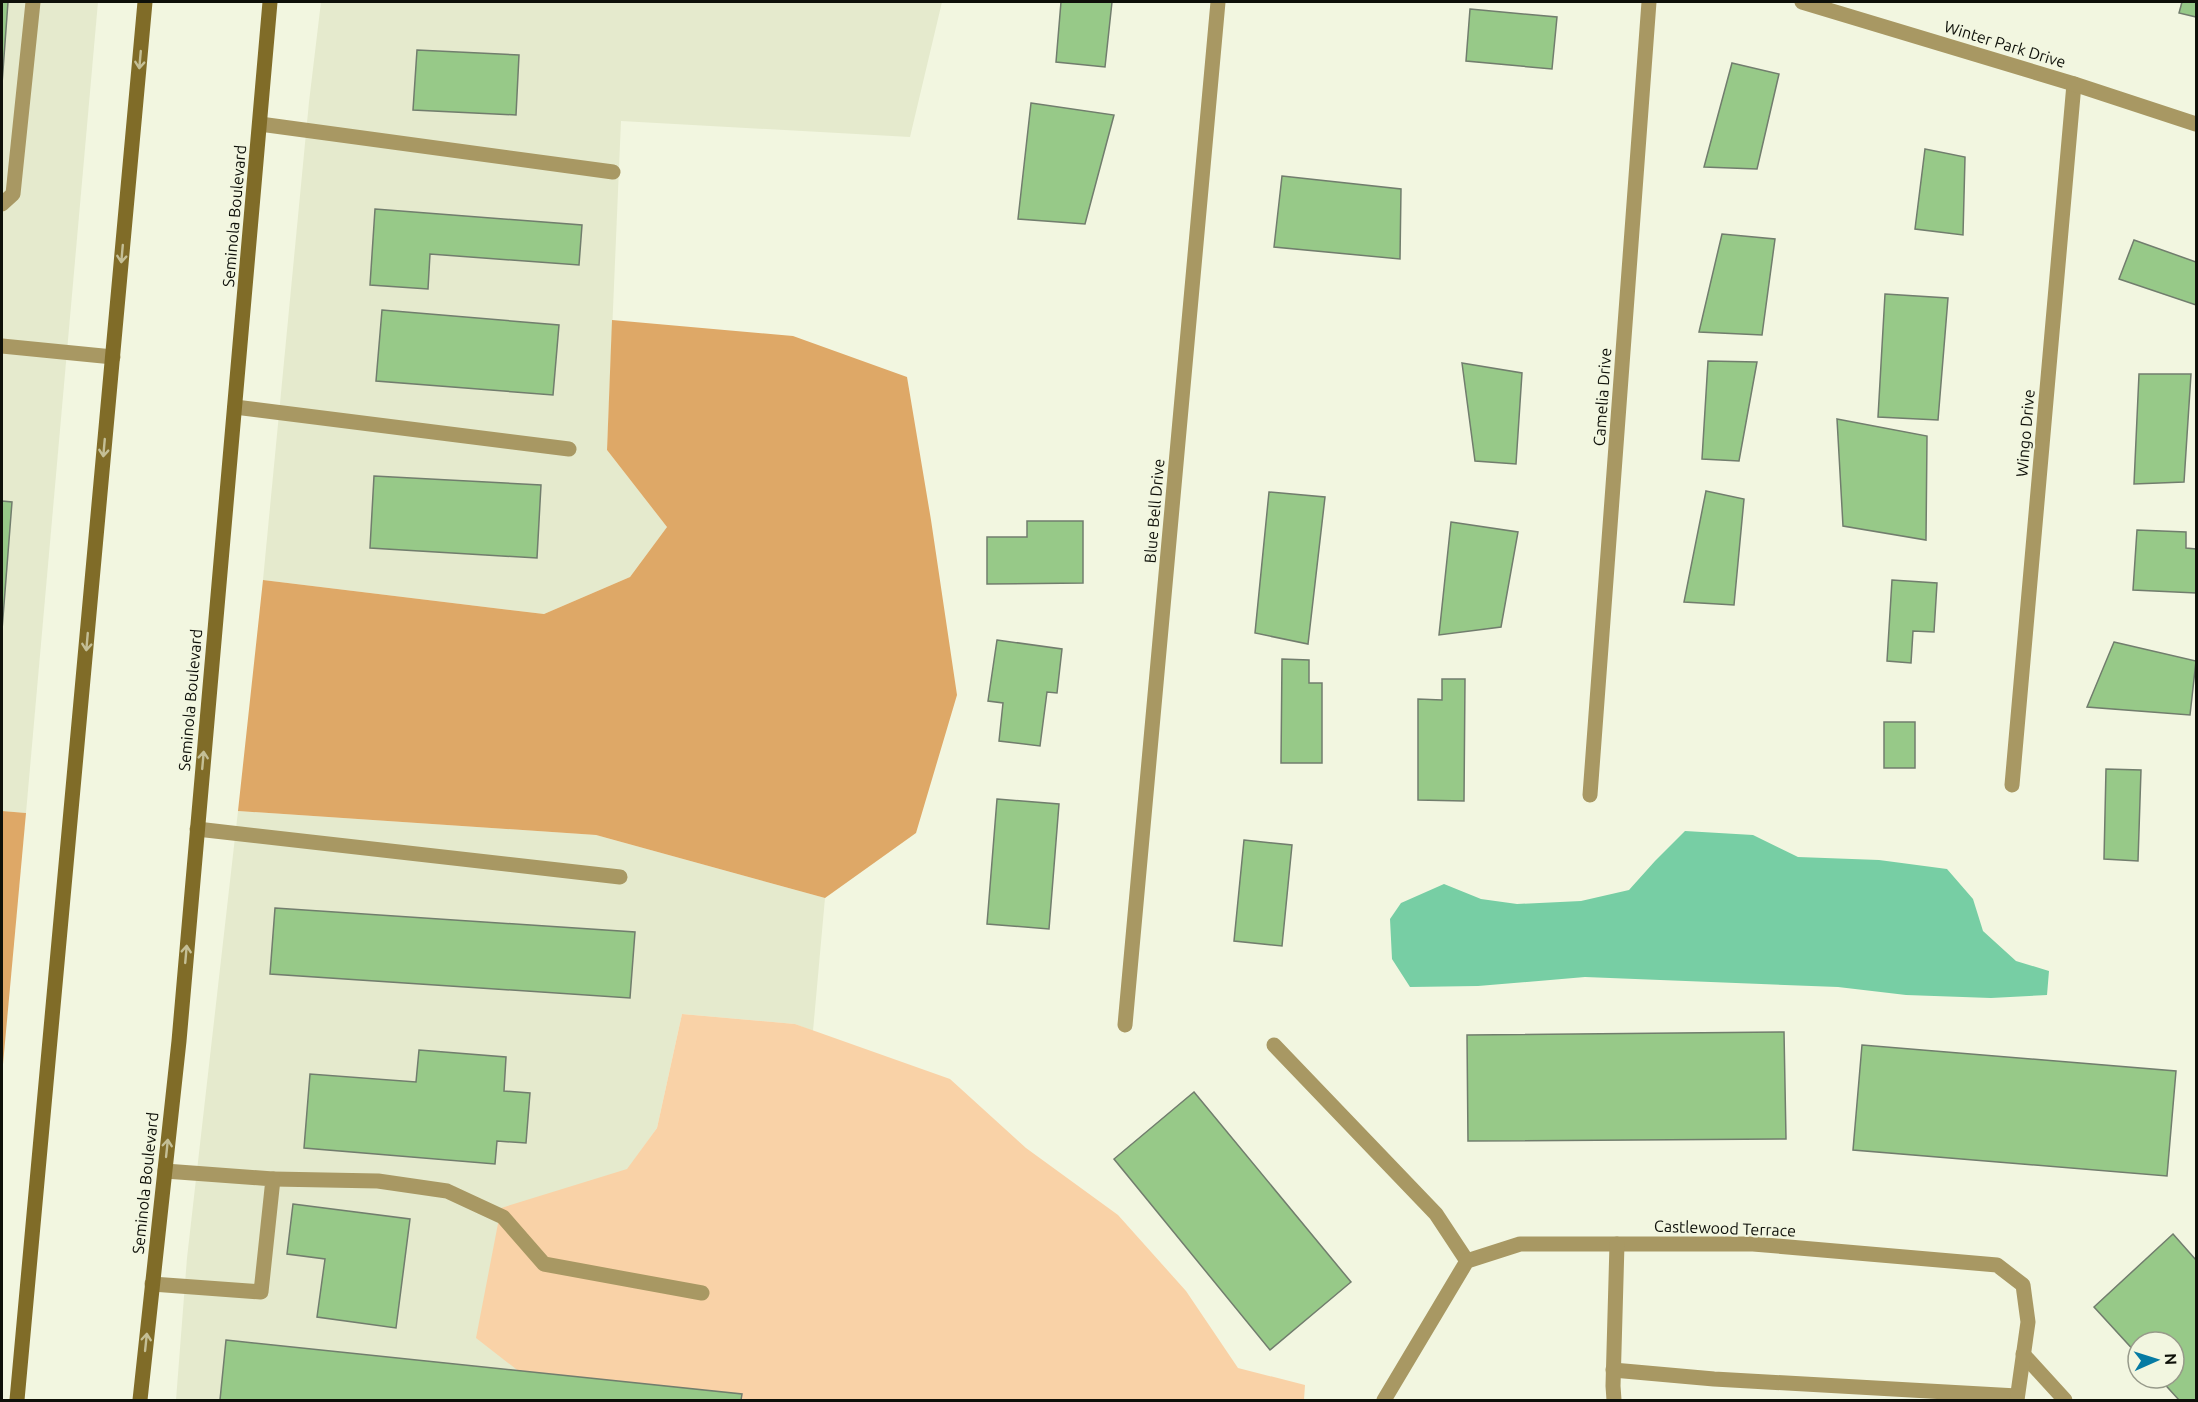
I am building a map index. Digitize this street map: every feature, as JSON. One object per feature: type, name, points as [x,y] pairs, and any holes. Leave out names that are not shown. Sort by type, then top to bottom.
[{"type":"main road","points":[[17,1401],[145,2]]},
{"type":"main road","name":"Seminola Boulevard","points":[[140,1401],[179,1041],[270,2]]},
{"type":"street","points":[[2,204],[14,194],[33,2]]},
{"type":"street","name":"Blue Bell Drive","points":[[1125,1025],[1218,2]]},
{"type":"street","name":"Camelia Drive","points":[[1590,795],[1649,2]]},
{"type":"street","name":"Winter Park Drive","points":[[1802,2],[2074,84],[2196,124]]},
{"type":"street","name":"Wingo Drive","points":[[2012,785],[2074,84]]},
{"type":"street","points":[[260,124],[613,172]]},
{"type":"street","points":[[2,346],[112,357]]},
{"type":"street","points":[[235,407],[569,449]]},
{"type":"street","points":[[197,829],[620,877]]},
{"type":"street","points":[[1274,1045],[1436,1214],[1467,1261],[1384,1401]]},
{"type":"street","points":[[165,1171],[273,1179],[378,1181],[447,1191],[503,1217],[544,1264],[702,1293]]},
{"type":"street","points":[[152,1284],[261,1292],[273,1179]]},
{"type":"street","name":"Castlewood Terrace","points":[[1467,1261],[1520,1244],[1753,1244],[1996,1265],[2023,1285],[2028,1322],[2017,1398]]},
{"type":"street","points":[[1614,1401],[1617,1244]]},
{"type":"street","points":[[2023,1354],[2065,1401]]},
{"type":"street","points":[[1613,1370],[1726,1380],[2017,1398]]},
{"type":"shaded area","points":[[2,2],[98,2],[26,813],[2,811]]},
{"type":"shaded area","points":[[321,2],[942,2],[910,137],[621,121],[607,450],[667,527],[630,577],[544,614],[263,580],[309,102]]},
{"type":"shaded area","points":[[612,320],[793,336],[907,377],[957,695],[916,833],[825,898],[596,835],[238,811],[263,580],[544,614],[630,577],[667,527],[607,450]]},
{"type":"shaded area","points":[[2,811],[26,813],[2,1075]]},
{"type":"shaded area","points":[[238,811],[596,835],[825,898],[813,1031],[795,1024],[682,1014],[657,1128],[627,1170],[501,1209],[534,1383],[631,1400],[176,1400],[187,1258]]},
{"type":"shaded area","points":[[1685,831],[1753,835],[1798,857],[1879,860],[1947,869],[1973,899],[1983,931],[2016,961],[2049,971],[2047,995],[1991,998],[1906,995],[1838,987],[1585,977],[1478,986],[1410,987],[1392,959],[1390,919],[1401,903],[1444,884],[1481,899],[1517,904],[1581,901],[1629,890]]},
{"type":"shaded area","points":[[682,1014],[795,1024],[950,1079],[1026,1148],[1118,1215],[1186,1291],[1238,1368],[1305,1385],[1304,1400],[631,1400],[534,1383],[476,1338],[501,1208],[627,1169],[657,1128]]},
{"type":"building","points":[[2,2],[8,2],[2,84]]},
{"type":"building","points":[[1061,2],[1112,2],[1105,67],[1056,62]]},
{"type":"building","points":[[2182,2],[2196,2],[2196,17],[2179,13]]},
{"type":"building","points":[[1470,9],[1557,17],[1552,69],[1466,61]]},
{"type":"building","points":[[417,50],[519,55],[516,115],[413,110]]},
{"type":"building","points":[[1732,63],[1779,74],[1757,169],[1704,167]]},
{"type":"building","points":[[1031,103],[1114,115],[1085,224],[1018,219]]},
{"type":"building","points":[[1925,149],[1965,157],[1963,235],[1915,229]]},
{"type":"building","points":[[1282,176],[1401,189],[1400,259],[1274,247]]},
{"type":"building","points":[[375,209],[582,225],[579,265],[430,254],[428,289],[370,285]]},
{"type":"building","points":[[1722,234],[1775,239],[1762,335],[1699,332]]},
{"type":"building","points":[[2134,240],[2196,262],[2196,305],[2119,279]]},
{"type":"building","points":[[1885,294],[1948,298],[1938,420],[1878,417]]},
{"type":"building","points":[[382,310],[559,325],[553,395],[376,381]]},
{"type":"building","points":[[1708,361],[1757,362],[1739,461],[1702,459]]},
{"type":"building","points":[[1462,363],[1522,373],[1516,464],[1475,461]]},
{"type":"building","points":[[2139,374],[2191,374],[2184,482],[2134,484]]},
{"type":"building","points":[[1837,419],[1927,436],[1926,540],[1843,526]]},
{"type":"building","points":[[374,476],[541,485],[537,558],[370,548]]},
{"type":"building","points":[[1706,491],[1744,499],[1734,605],[1684,602]]},
{"type":"building","points":[[1269,492],[1325,497],[1308,644],[1255,633]]},
{"type":"building","points":[[2,501],[12,502],[2,630]]},
{"type":"building","points":[[1027,521],[1083,521],[1083,583],[987,584],[987,537],[1027,537]]},
{"type":"building","points":[[1451,522],[1518,532],[1501,627],[1439,635]]},
{"type":"building","points":[[2137,530],[2186,532],[2186,548],[2196,549],[2196,593],[2133,590]]},
{"type":"building","points":[[1892,580],[1937,583],[1934,632],[1913,631],[1911,663],[1887,661]]},
{"type":"building","points":[[997,640],[1062,649],[1057,693],[1047,692],[1040,746],[999,741],[1003,703],[988,701]]},
{"type":"building","points":[[2114,642],[2196,661],[2190,715],[2087,707]]},
{"type":"building","points":[[1282,659],[1309,660],[1309,683],[1322,683],[1322,763],[1281,763]]},
{"type":"building","points":[[1442,679],[1465,679],[1464,801],[1418,800],[1418,699],[1442,700]]},
{"type":"building","points":[[1884,722],[1915,722],[1915,768],[1884,768]]},
{"type":"building","points":[[2106,769],[2141,770],[2138,861],[2104,859]]},
{"type":"building","points":[[997,799],[1059,804],[1049,929],[987,924]]},
{"type":"building","points":[[1244,840],[1292,845],[1282,946],[1234,941]]},
{"type":"building","points":[[275,908],[635,932],[630,998],[270,974]]},
{"type":"building","points":[[1784,1032],[1786,1139],[1468,1141],[1467,1035]]},
{"type":"building","points":[[1862,1045],[2176,1071],[2167,1176],[1853,1150]]},
{"type":"building","points":[[419,1050],[506,1057],[504,1091],[530,1093],[526,1143],[497,1141],[495,1164],[304,1148],[310,1074],[416,1082]]},
{"type":"building","points":[[1194,1092],[1351,1282],[1270,1350],[1114,1159]]},
{"type":"building","points":[[293,1204],[410,1219],[396,1328],[317,1317],[325,1259],[287,1254]]},
{"type":"building","points":[[2173,1234],[2196,1260],[2196,1400],[2179,1400],[2170,1390],[2186,1390],[2186,1330],[2126,1330],[2126,1342],[2094,1307]]},
{"type":"building","points":[[226,1340],[742,1394],[741,1400],[220,1400]]}]
